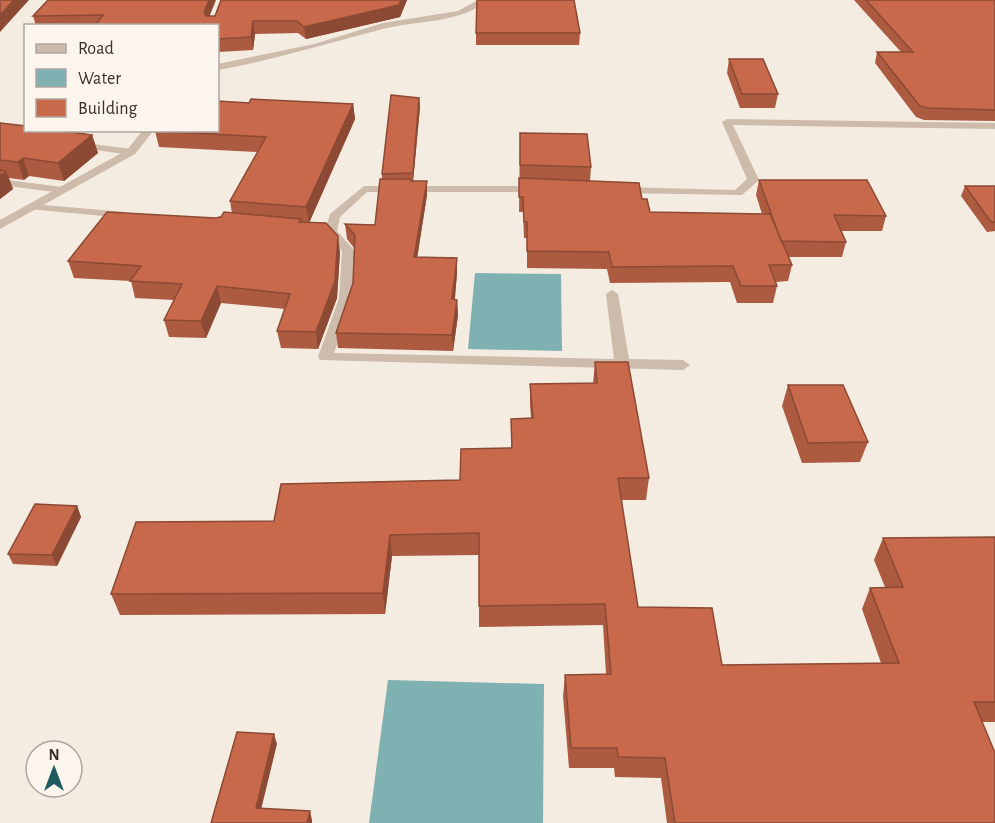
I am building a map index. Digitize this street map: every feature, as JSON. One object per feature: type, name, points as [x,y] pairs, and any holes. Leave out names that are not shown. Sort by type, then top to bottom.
[{"type":"street","points":[[219,67],[316,46],[383,26],[460,13],[484,0]]},
{"type":"street","points":[[613,190],[738,193],[753,180],[728,122],[995,126]]},
{"type":"street","points":[[0,225],[131,152],[147,132]]},
{"type":"street","points":[[66,143],[131,152]]},
{"type":"street","points":[[0,182],[62,190]]},
{"type":"street","points":[[331,231],[334,216],[364,189],[554,189]]},
{"type":"street","points":[[32,207],[139,216]]},
{"type":"street","points":[[297,229],[331,231],[348,250],[346,298],[325,357],[683,364]]},
{"type":"street","points":[[612,294],[622,363]]},
{"type":"water","points":[[475,273],[561,274],[562,351],[468,349]]},
{"type":"water","points":[[388,680],[544,684],[543,823],[369,823]]},
{"type":"building","points":[[0,0],[14,0],[0,15]]},
{"type":"building","points":[[48,0],[209,0],[204,13],[206,16],[215,16],[221,0],[401,0],[399,5],[304,27],[297,21],[253,21],[251,37],[219,39],[219,24],[96,24],[103,15],[33,16]]},
{"type":"building","points":[[477,0],[574,0],[580,33],[476,33]]},
{"type":"building","points":[[866,0],[995,0],[995,110],[920,106],[877,52],[913,52]]},
{"type":"building","points":[[729,59],[763,59],[778,94],[742,94]]},
{"type":"building","points":[[391,95],[419,98],[413,173],[382,174]]},
{"type":"building","points":[[251,99],[353,104],[306,207],[230,201],[266,137],[174,132],[219,132],[219,101],[249,103]]},
{"type":"building","points":[[0,123],[24,126],[24,132],[71,132],[92,135],[58,163],[23,158],[18,162],[0,160]]},
{"type":"building","points":[[520,133],[587,134],[591,167],[520,165]]},
{"type":"building","points":[[519,178],[639,183],[642,199],[647,199],[650,212],[770,214],[792,265],[769,265],[777,286],[741,286],[733,266],[612,267],[609,252],[527,251],[527,222],[524,222],[523,197],[519,197]]},
{"type":"building","points":[[380,179],[427,181],[414,257],[457,258],[452,299],[457,300],[452,335],[336,333],[353,283],[355,235],[345,224],[375,225]]},
{"type":"building","points":[[759,180],[867,180],[886,216],[834,215],[846,242],[781,241]]},
{"type":"building","points":[[965,186],[995,186],[995,222],[991,222]]},
{"type":"building","points":[[107,212],[215,218],[221,217],[224,212],[301,219],[299,222],[326,223],[338,236],[335,281],[316,332],[277,331],[290,294],[217,286],[201,321],[164,320],[182,284],[130,281],[141,266],[68,261]]},
{"type":"building","points":[[595,362],[628,362],[649,478],[618,478],[638,607],[712,608],[722,665],[899,663],[870,588],[903,587],[883,538],[995,537],[995,702],[974,702],[995,753],[995,823],[675,823],[665,758],[618,757],[617,748],[571,748],[565,675],[611,674],[605,604],[479,606],[479,533],[390,535],[383,593],[111,594],[136,522],[274,521],[281,484],[460,480],[461,449],[512,448],[511,419],[533,418],[530,384],[597,383]]},
{"type":"building","points":[[788,385],[843,385],[868,442],[808,443]]},
{"type":"building","points":[[35,504],[77,506],[52,555],[8,554]]},
{"type":"building","points":[[237,732],[274,734],[256,808],[310,811],[307,823],[211,823]]}]
